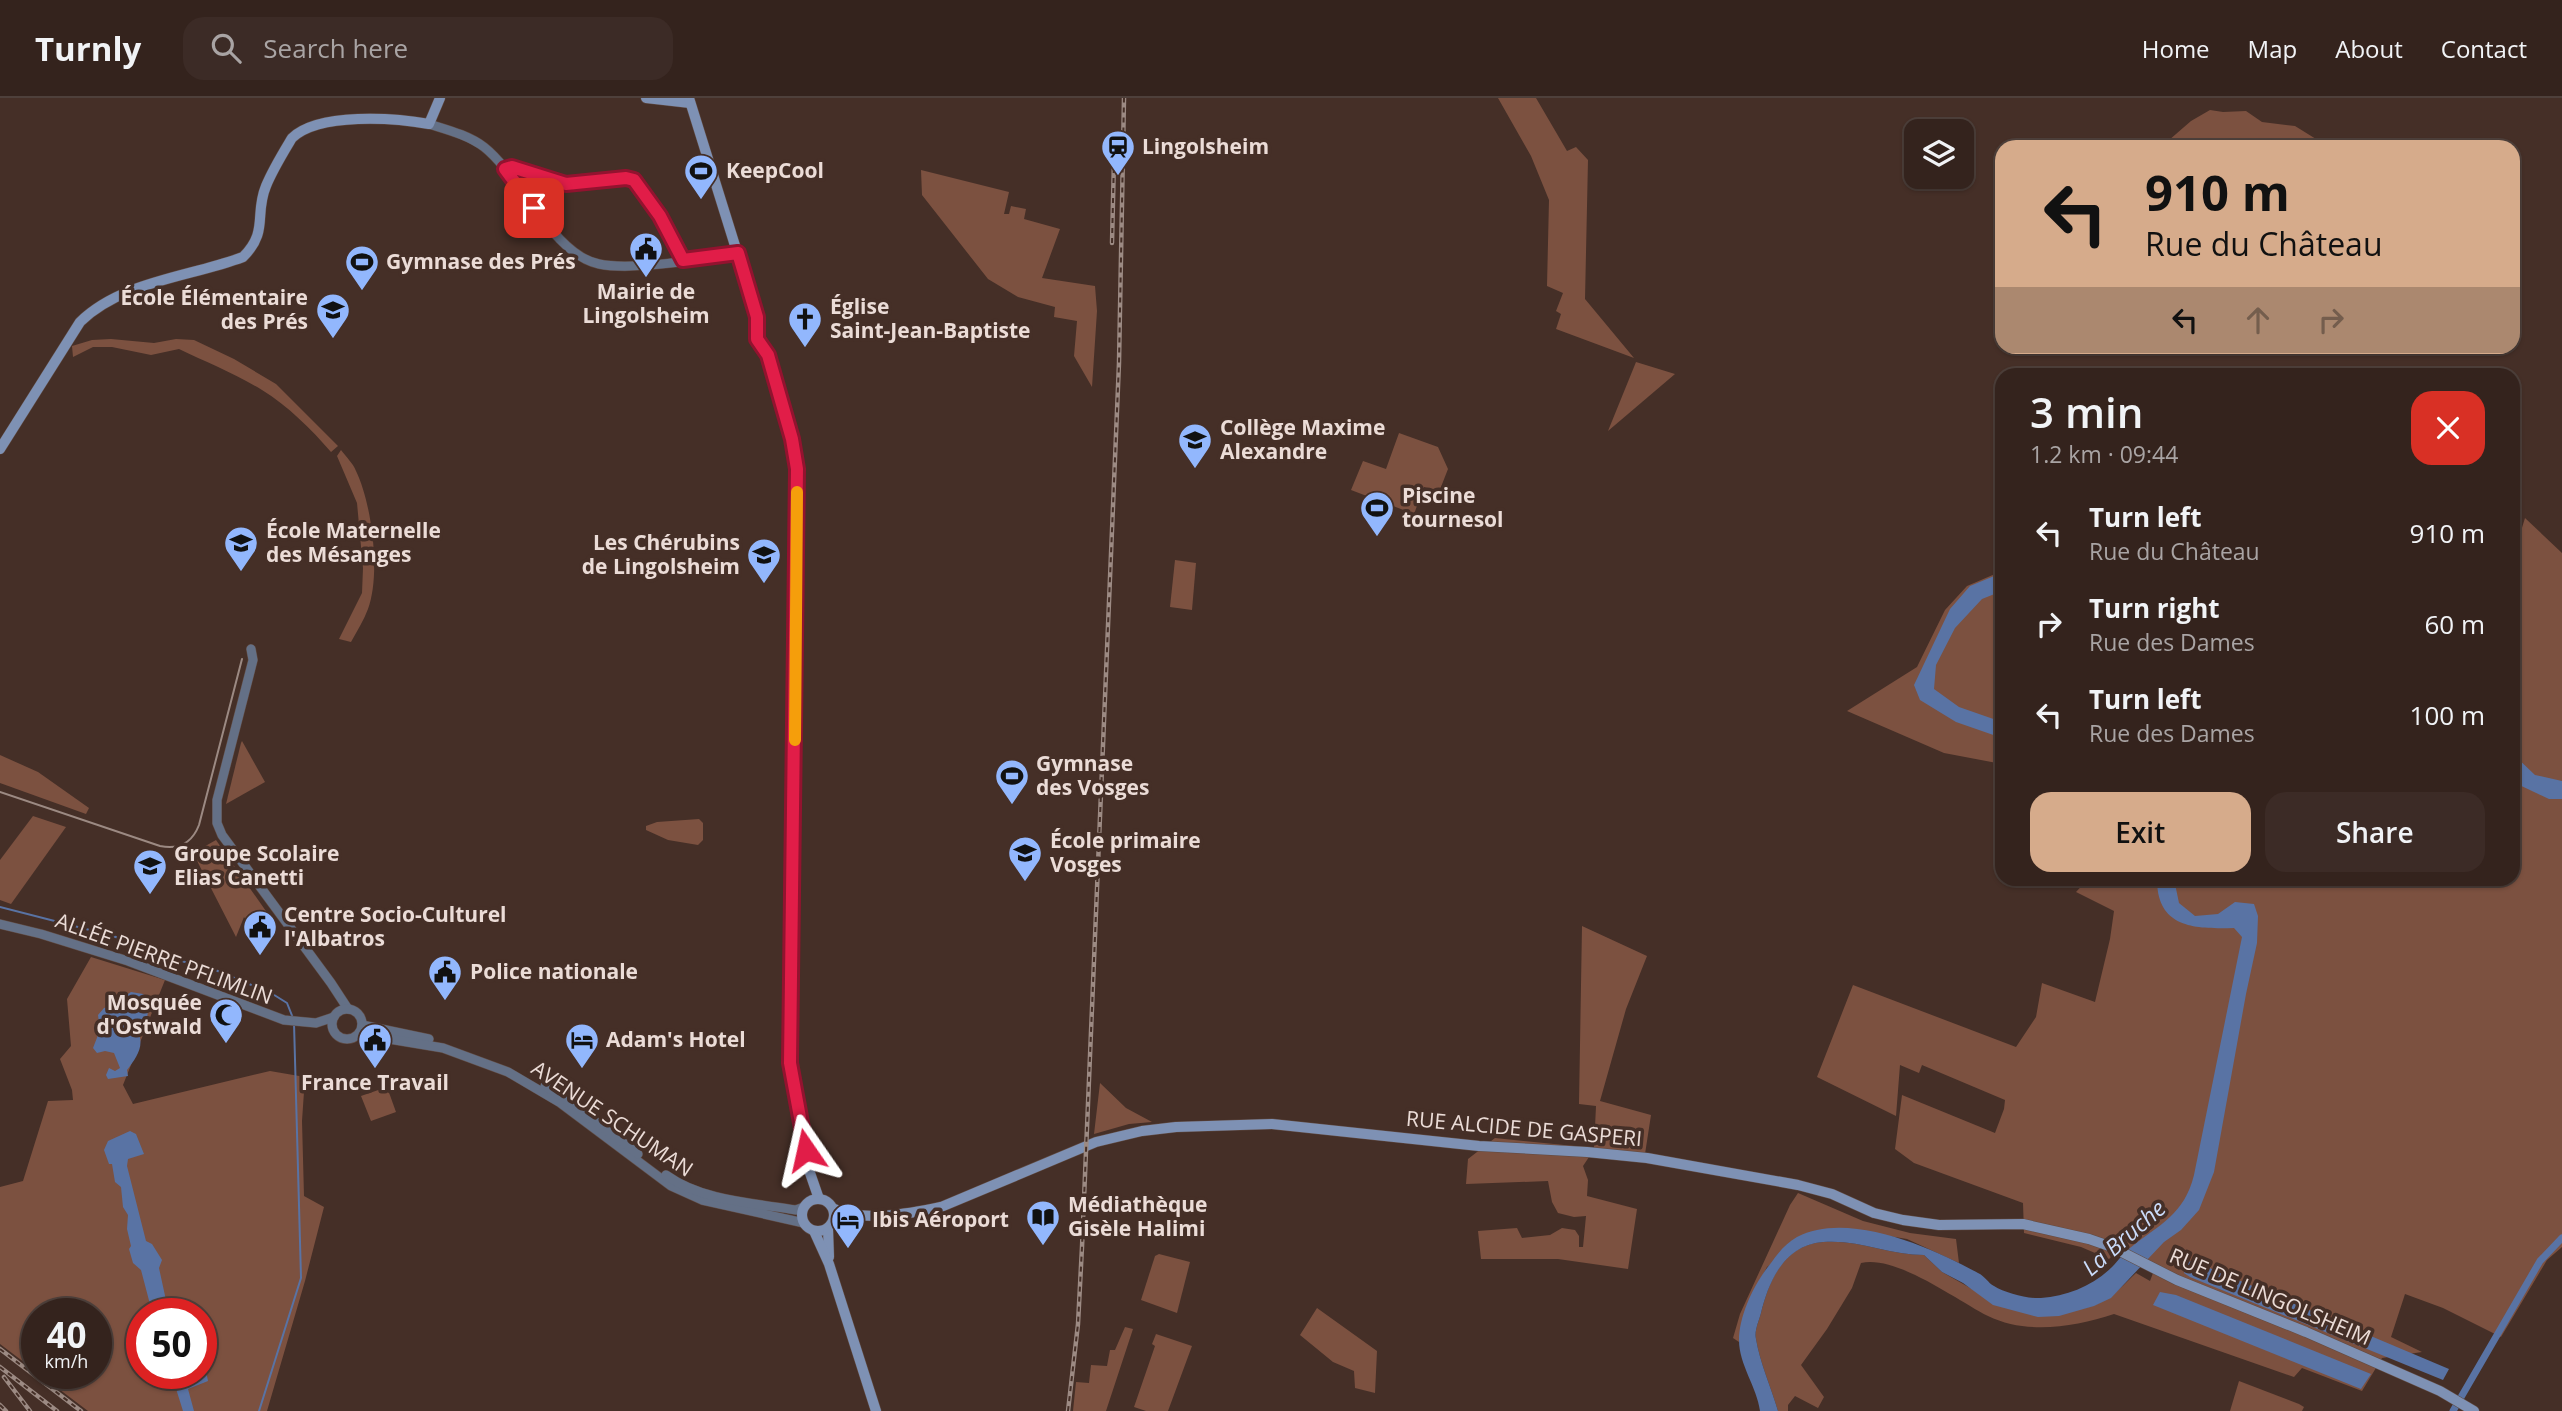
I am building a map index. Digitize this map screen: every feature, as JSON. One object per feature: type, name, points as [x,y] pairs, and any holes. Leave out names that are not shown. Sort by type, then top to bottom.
[{"type":"main road","points":[[426,124],[434,98]]},
{"type":"main road","points":[[426,124],[440,98]]},
{"type":"main road","points":[[646,98],[690,101],[757,317],[757,339],[768,355],[792,439],[797,469],[790,1063],[809,1170],[819,1199]]},
{"type":"main road","points":[[0,449],[80,322],[90,313],[106,303],[149,286],[243,257],[254,246],[260,233],[262,199],[266,186],[292,138],[298,132],[341,121],[394,120],[426,124]]},
{"type":"main road","name":"RUE ALCIDE DE GASPERI","points":[[861,1215],[914,1212],[946,1205],[1096,1142],[1142,1130],[1253,1123],[1479,1146],[1647,1158],[1790,1183]]},
{"type":"main road","points":[[809,1170],[806,1205],[802,1214],[804,1223],[814,1231],[829,1264],[876,1411]]},
{"type":"main road","name":"RUE DE LINGOLSHEIM","points":[[1790,1183],[1821,1191],[1874,1213],[1903,1220],[1940,1225],[2023,1224],[2089,1239],[2357,1354],[2451,1397],[2474,1411]]},
{"type":"main road","points":[[806,1205],[819,1199],[826,1200],[834,1209],[861,1215]]},
{"type":"main road","points":[[829,1264],[834,1209]]},
{"type":"main road","points":[[814,1231],[861,1215]]},
{"type":"street","points":[[426,124],[477,142],[505,169],[549,227],[576,254],[597,264],[629,265],[738,253]]},
{"type":"street","points":[[505,169],[512,167],[566,184],[626,178],[634,180],[660,216],[683,260]]},
{"type":"street","points":[[251,649],[253,660],[217,800],[217,823],[222,835],[338,996],[348,1009],[357,1013],[361,1029],[353,1038],[346,1039],[334,1031],[338,996]]},
{"type":"street","name":"ALLÉE PIERRE PFLIMLIN","points":[[0,924],[128,961],[284,1020],[316,1023],[334,1031]]},
{"type":"street","points":[[336,1015],[348,1009]]},
{"type":"street","name":"ALLÉE PIERRE PFLIMLIN","points":[[316,1023],[336,1015]]},
{"type":"street","name":"AVENUE SCHUMAN","points":[[361,1029],[444,1045],[510,1066],[562,1096],[674,1180],[690,1188],[724,1198],[796,1210],[806,1205]]},
{"type":"street","name":"AVENUE SCHUMAN","points":[[444,1045],[508,1072],[541,1090],[671,1186],[688,1195],[804,1223]]},
{"type":"shaded area","points":[[1498,98],[1536,98],[1567,151],[1576,147],[1588,160],[1585,299],[1634,358],[1556,329],[1561,314],[1556,311],[1563,293],[1547,286],[1549,200],[1531,156]]},
{"type":"shaded area","points":[[2210,110],[2246,111],[2262,122],[2295,126],[2316,139],[2169,140],[2191,121]]},
{"type":"shaded area","points":[[921,170],[1009,192],[1004,214],[1009,214],[1011,206],[1026,209],[1024,219],[1060,229],[1042,278],[1095,286],[1097,311],[1092,387],[1074,356],[1077,321],[1054,317],[1055,307],[1018,297],[988,279],[922,195]]},
{"type":"shaded area","points":[[176,339],[194,340],[234,359],[276,384],[338,446],[331,452],[299,418],[272,396],[179,349],[151,355],[112,347],[93,347],[73,357],[72,346],[92,340],[154,343]]},
{"type":"shaded area","points":[[1636,362],[1675,374],[1608,431]]},
{"type":"shaded area","points":[[1399,433],[1438,447],[1448,469],[1439,492],[1424,487],[1414,514],[1351,490],[1363,461],[1386,469]]},
{"type":"shaded area","points":[[341,450],[353,465],[362,485],[373,539],[372,594],[368,609],[351,642],[339,639],[362,593],[363,568],[357,503],[337,456]]},
{"type":"shaded area","points":[[2525,518],[2562,553],[2562,1247],[2547,1260],[2501,1337],[2443,1308],[2405,1294],[2391,1337],[2422,1352],[2382,1358],[2362,1391],[2302,1368],[2294,1377],[2114,1314],[2051,1327],[2019,1326],[2003,1322],[1909,1272],[1875,1262],[1861,1263],[1852,1288],[1801,1365],[1824,1397],[1818,1408],[1795,1396],[1788,1405],[1788,1411],[1778,1411],[1760,1357],[1756,1329],[1769,1288],[1780,1266],[1788,1257],[1809,1245],[1823,1242],[1849,1243],[1924,1255],[1942,1272],[1972,1289],[2081,1309],[2105,1300],[2136,1273],[2150,1281],[2156,1265],[2122,1246],[2109,1259],[2081,1247],[2024,1233],[2023,1203],[1914,1163],[1895,1149],[1902,1095],[1995,1133],[2005,1100],[1922,1065],[1919,1073],[1900,1065],[1896,1116],[1817,1077],[1853,985],[2016,1047],[2036,1017],[2042,983],[2095,1002],[2114,911],[2076,892],[2082,886],[2520,886],[2520,534]]},
{"type":"shaded area","points":[[1175,560],[1196,563],[1192,610],[1170,607]]},
{"type":"shaded area","points":[[1995,574],[1995,763],[1944,753],[1847,711],[1917,667],[1945,610],[1967,586]]},
{"type":"shaded area","points":[[242,741],[265,782],[226,804],[241,743]]},
{"type":"shaded area","points":[[0,755],[38,772],[89,808],[86,814],[0,783]]},
{"type":"shaded area","points":[[33,816],[66,827],[11,904],[0,900],[0,860]]},
{"type":"shaded area","points":[[699,819],[703,823],[703,840],[698,845],[668,840],[646,830],[646,826],[657,822]]},
{"type":"shaded area","points":[[216,840],[275,924],[263,929],[251,928],[244,917],[236,937],[193,853]]},
{"type":"shaded area","points":[[1582,926],[1647,956],[1626,1009],[1600,1101],[1651,1115],[1645,1154],[1595,1148],[1583,1166],[1588,1180],[1587,1196],[1637,1209],[1628,1269],[1558,1259],[1481,1259],[1478,1231],[1517,1228],[1522,1238],[1550,1235],[1562,1228],[1575,1230],[1579,1236],[1579,1247],[1583,1247],[1586,1216],[1574,1217],[1558,1213],[1552,1202],[1548,1181],[1466,1184],[1468,1159],[1495,1138],[1594,1148],[1596,1106],[1579,1104]]},
{"type":"shaded area","points":[[91,957],[165,980],[123,1085],[133,1104],[270,1071],[305,1077],[302,1121],[304,1196],[324,1207],[267,1411],[88,1411],[59,1389],[112,1389],[112,1298],[21,1298],[21,1360],[0,1344],[0,1187],[23,1181],[48,1101],[73,1100],[60,1059],[71,1046],[67,999]]},
{"type":"shaded area","points":[[1100,1083],[1126,1108],[1152,1122],[1129,1124],[1094,1134]]},
{"type":"shaded area","points":[[387,1087],[396,1112],[371,1121],[361,1096]]},
{"type":"shaded area","points":[[1798,1193],[1863,1221],[1910,1233],[1956,1239],[1959,1263],[1907,1239],[1840,1228],[1815,1231],[1767,1267],[1748,1304],[1739,1342],[1733,1338],[1740,1314]]},
{"type":"shaded area","points":[[1159,1254],[1190,1262],[1177,1313],[1141,1300],[1155,1256]]},
{"type":"shaded area","points":[[1317,1308],[1377,1351],[1375,1393],[1355,1388],[1354,1371],[1333,1362],[1300,1335]]},
{"type":"shaded area","points":[[1125,1327],[1133,1329],[1106,1411],[1073,1411],[1076,1382],[1089,1383],[1091,1365],[1107,1366],[1110,1350],[1115,1350]]},
{"type":"shaded area","points":[[1156,1334],[1192,1346],[1168,1411],[1146,1411],[1134,1407],[1155,1346],[1152,1344]]},
{"type":"shaded area","points":[[2239,1381],[2304,1407],[2302,1411],[2230,1411]]},
{"type":"water","points":[[1995,576],[1995,594],[1982,599],[1955,628],[1936,665],[1934,689],[1959,707],[1995,720],[1995,736],[1956,722],[1920,700],[1914,685],[1950,609],[1970,586]]},
{"type":"water","points":[[2520,761],[2535,775],[2562,781],[2562,799],[2549,799],[2520,785]]},
{"type":"water","points":[[2158,886],[2175,886],[2179,903],[2195,916],[2218,914],[2235,902],[2254,904],[2258,916],[2257,943],[2214,1172],[2199,1210],[2181,1230],[2164,1242],[2111,1298],[2059,1316],[2038,1317],[1993,1305],[1963,1283],[1942,1272],[1924,1255],[1836,1242],[1823,1242],[1798,1250],[1774,1277],[1756,1329],[1760,1357],[1778,1411],[1760,1411],[1740,1349],[1742,1320],[1749,1299],[1765,1271],[1789,1242],[1797,1237],[1818,1230],[1840,1228],[1890,1236],[1959,1263],[2004,1291],[2041,1298],[2070,1292],[2097,1280],[2127,1250],[2170,1218],[2184,1200],[2194,1175],[2242,937],[2234,928],[2205,928],[2181,922],[2163,907]]},
{"type":"water","points":[[131,992],[143,994],[149,1001],[147,1019],[138,1032],[140,1047],[127,1070],[128,1076],[108,1079],[106,1075],[109,1068],[115,1071],[120,1068],[114,1053],[97,1053],[93,1048],[100,1030],[98,1015],[104,1008],[123,1002],[125,996]]},
{"type":"water","points":[[130,1131],[136,1134],[144,1154],[128,1159],[127,1166],[146,1241],[152,1244],[162,1260],[159,1268],[166,1298],[148,1298],[141,1270],[133,1263],[129,1249],[128,1215],[123,1207],[121,1187],[115,1182],[112,1164],[109,1164],[104,1150],[108,1141]]},
{"type":"water","points":[[2193,1261],[2449,1369],[2443,1380],[2190,1277],[2184,1273],[2187,1262]]},
{"type":"water","points":[[2160,1292],[2176,1295],[2371,1374],[2361,1389],[2153,1305]]},
{"type":"water","points":[[176,1389],[188,1389],[194,1411],[183,1411]]},
{"type":"waterway","points":[[0,907],[113,936],[176,960],[208,967],[271,993],[287,1003],[293,1018]]},
{"type":"waterway","points":[[259,1411],[301,1278],[294,1023]]},
{"type":"waterway","points":[[2453,1411],[2540,1261],[2562,1238]]},
{"type":"tram line","points":[[0,792],[160,846],[184,844],[193,836],[199,825],[242,659]]},
{"type":"railway","points":[[1068,1411],[1078,1324],[1082,1247],[1119,363],[1124,98]]},
{"type":"railway","points":[[1112,243],[1114,159]]},
{"type":"railway","points":[[0,1349],[81,1411]]},
{"type":"railway","points":[[0,1367],[57,1411]]},
{"type":"railway","points":[[4,1377],[30,1411]]},
{"type":"railway","points":[[0,1405],[6,1411]]},
{"type":"slow traffic","points":[[795,740],[797,492]]},
{"type":"place","name":"Lingolsheim","points":[[1118,177]]},
{"type":"place","name":"KeepCool","points":[[701,201]]},
{"type":"place","name":"Mairie de Lingolsheim","points":[[646,279]]},
{"type":"place","name":"Gymnase des Prés","points":[[362,292]]},
{"type":"place","name":"École Élémentaire des Prés","points":[[333,340]]},
{"type":"place","name":"Église Saint-Jean-Baptiste","points":[[805,349]]},
{"type":"place","name":"Collège Maxime Alexandre","points":[[1195,470]]},
{"type":"place","name":"Piscine tournesol","points":[[1377,538]]},
{"type":"place","name":"École Maternelle des Mésanges","points":[[241,573]]},
{"type":"place","name":"Les Chérubins de Lingolsheim","points":[[764,585]]},
{"type":"place","name":"Gymnase des Vosges","points":[[1012,806]]},
{"type":"place","name":"École primaire Vosges","points":[[1025,883]]},
{"type":"place","name":"Groupe Scolaire Elias Canetti","points":[[150,896]]},
{"type":"place","name":"Centre Socio-Culturel l'Albatros","points":[[260,957]]},
{"type":"place","name":"Police nationale","points":[[445,1002]]},
{"type":"place","name":"Mosquée d'Ostwald","points":[[226,1045]]},
{"type":"place","name":"France Travail","points":[[375,1070]]},
{"type":"place","name":"Adam's Hotel","points":[[582,1070]]},
{"type":"place","name":"Médiathèque Gisèle Halimi","points":[[1043,1247]]},
{"type":"place","name":"Ibis Aéroport","points":[[848,1250]]},
{"type":"route","points":[[534,208],[505,169],[512,167],[566,184],[626,178],[634,180],[660,216],[683,260],[738,253],[757,317],[757,339],[768,355],[792,439],[797,469],[790,1063],[806,1150]]},
{"type":"water label","name":"La Bruche","points":[[2124,1238]]}]
